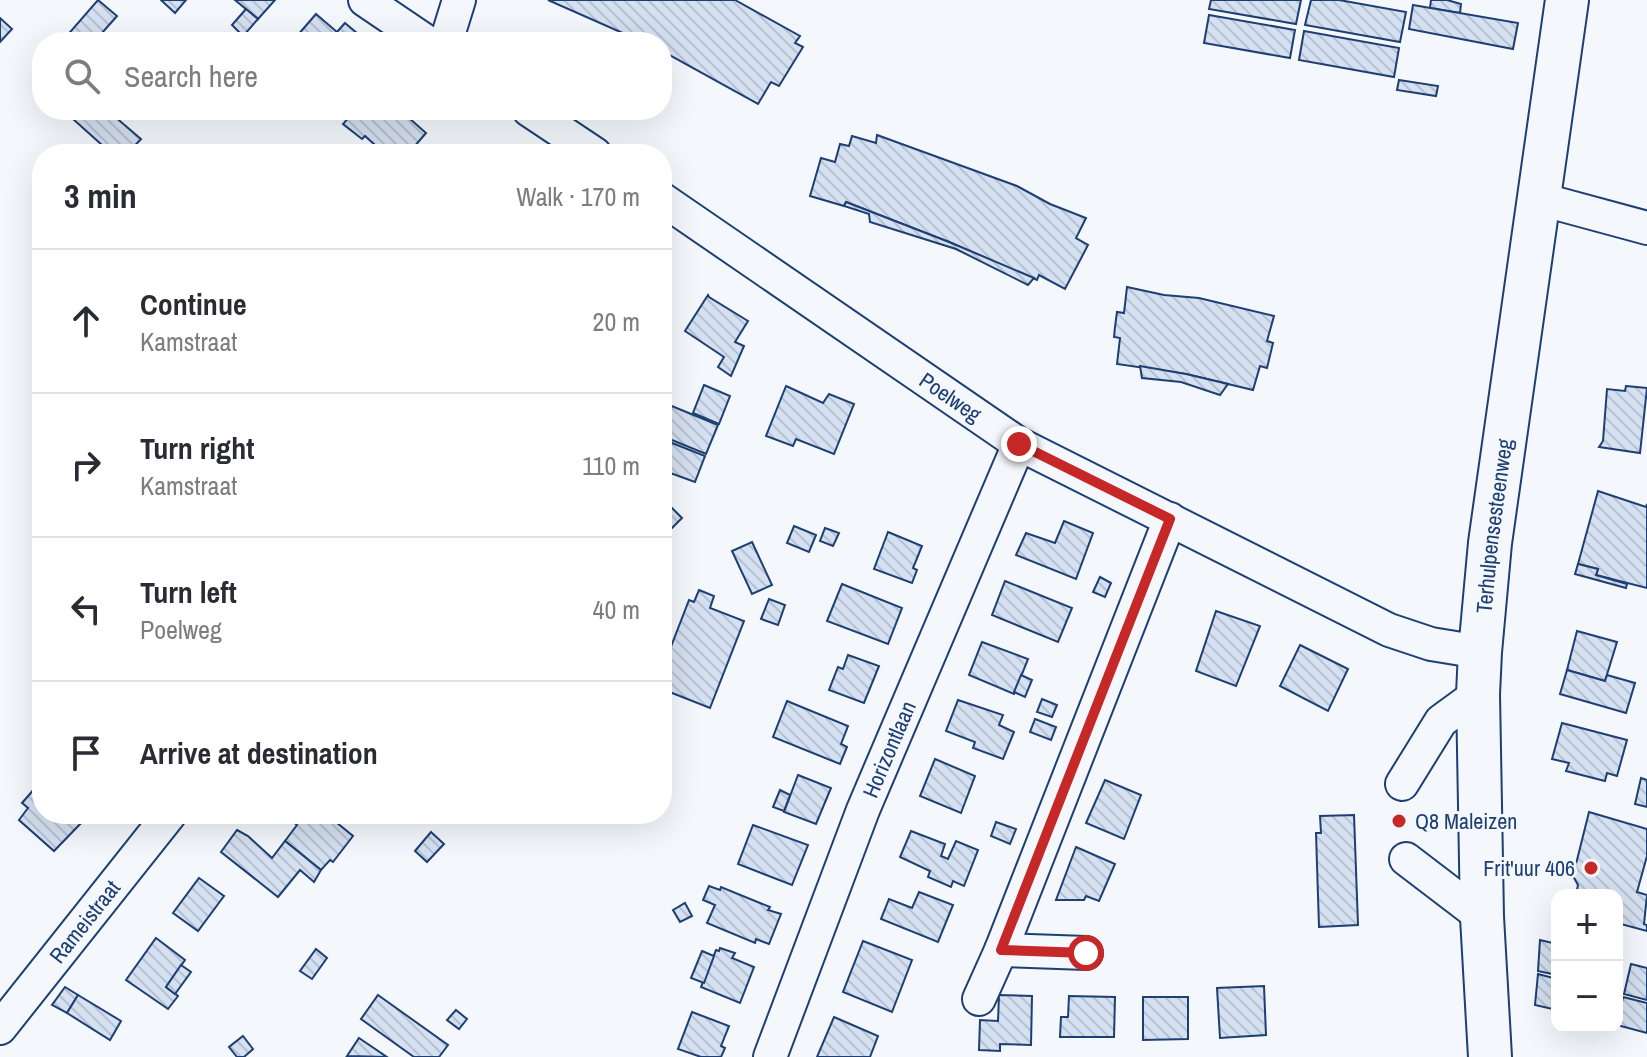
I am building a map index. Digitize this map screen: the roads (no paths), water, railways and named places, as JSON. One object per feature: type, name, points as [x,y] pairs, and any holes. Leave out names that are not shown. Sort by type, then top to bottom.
[{"type":"main road","name":"Terhulpensesteenweg","points":[[1490,1057],[1482,917],[1480,652],[1490,543],[1567,0]]},
{"type":"street","points":[[365,0],[412,32]]},
{"type":"street","points":[[449,32],[459,0]]},
{"type":"street","points":[[544,120],[580,144]]},
{"type":"street","points":[[1540,199],[1647,228]]},
{"type":"street","name":"Poelweg","points":[[672,206],[1019,444],[1389,630],[1431,644],[1480,652]]},
{"type":"street","name":"Horizontlaan","points":[[770,1057],[863,810],[1019,444]]},
{"type":"street","points":[[979,999],[1170,519]]},
{"type":"street","points":[[1402,784],[1441,721],[1478,694]]},
{"type":"street","name":"Rameistraat","points":[[0,1028],[162,824]]},
{"type":"street","points":[[1406,859],[1482,917]]},
{"type":"street","points":[[1001,950],[1086,953]]},
{"type":"place","name":"Q8 Maleizen","points":[[1399,821]]},
{"type":"place","name":"Frit'uur 406","points":[[1591,868]]}]
